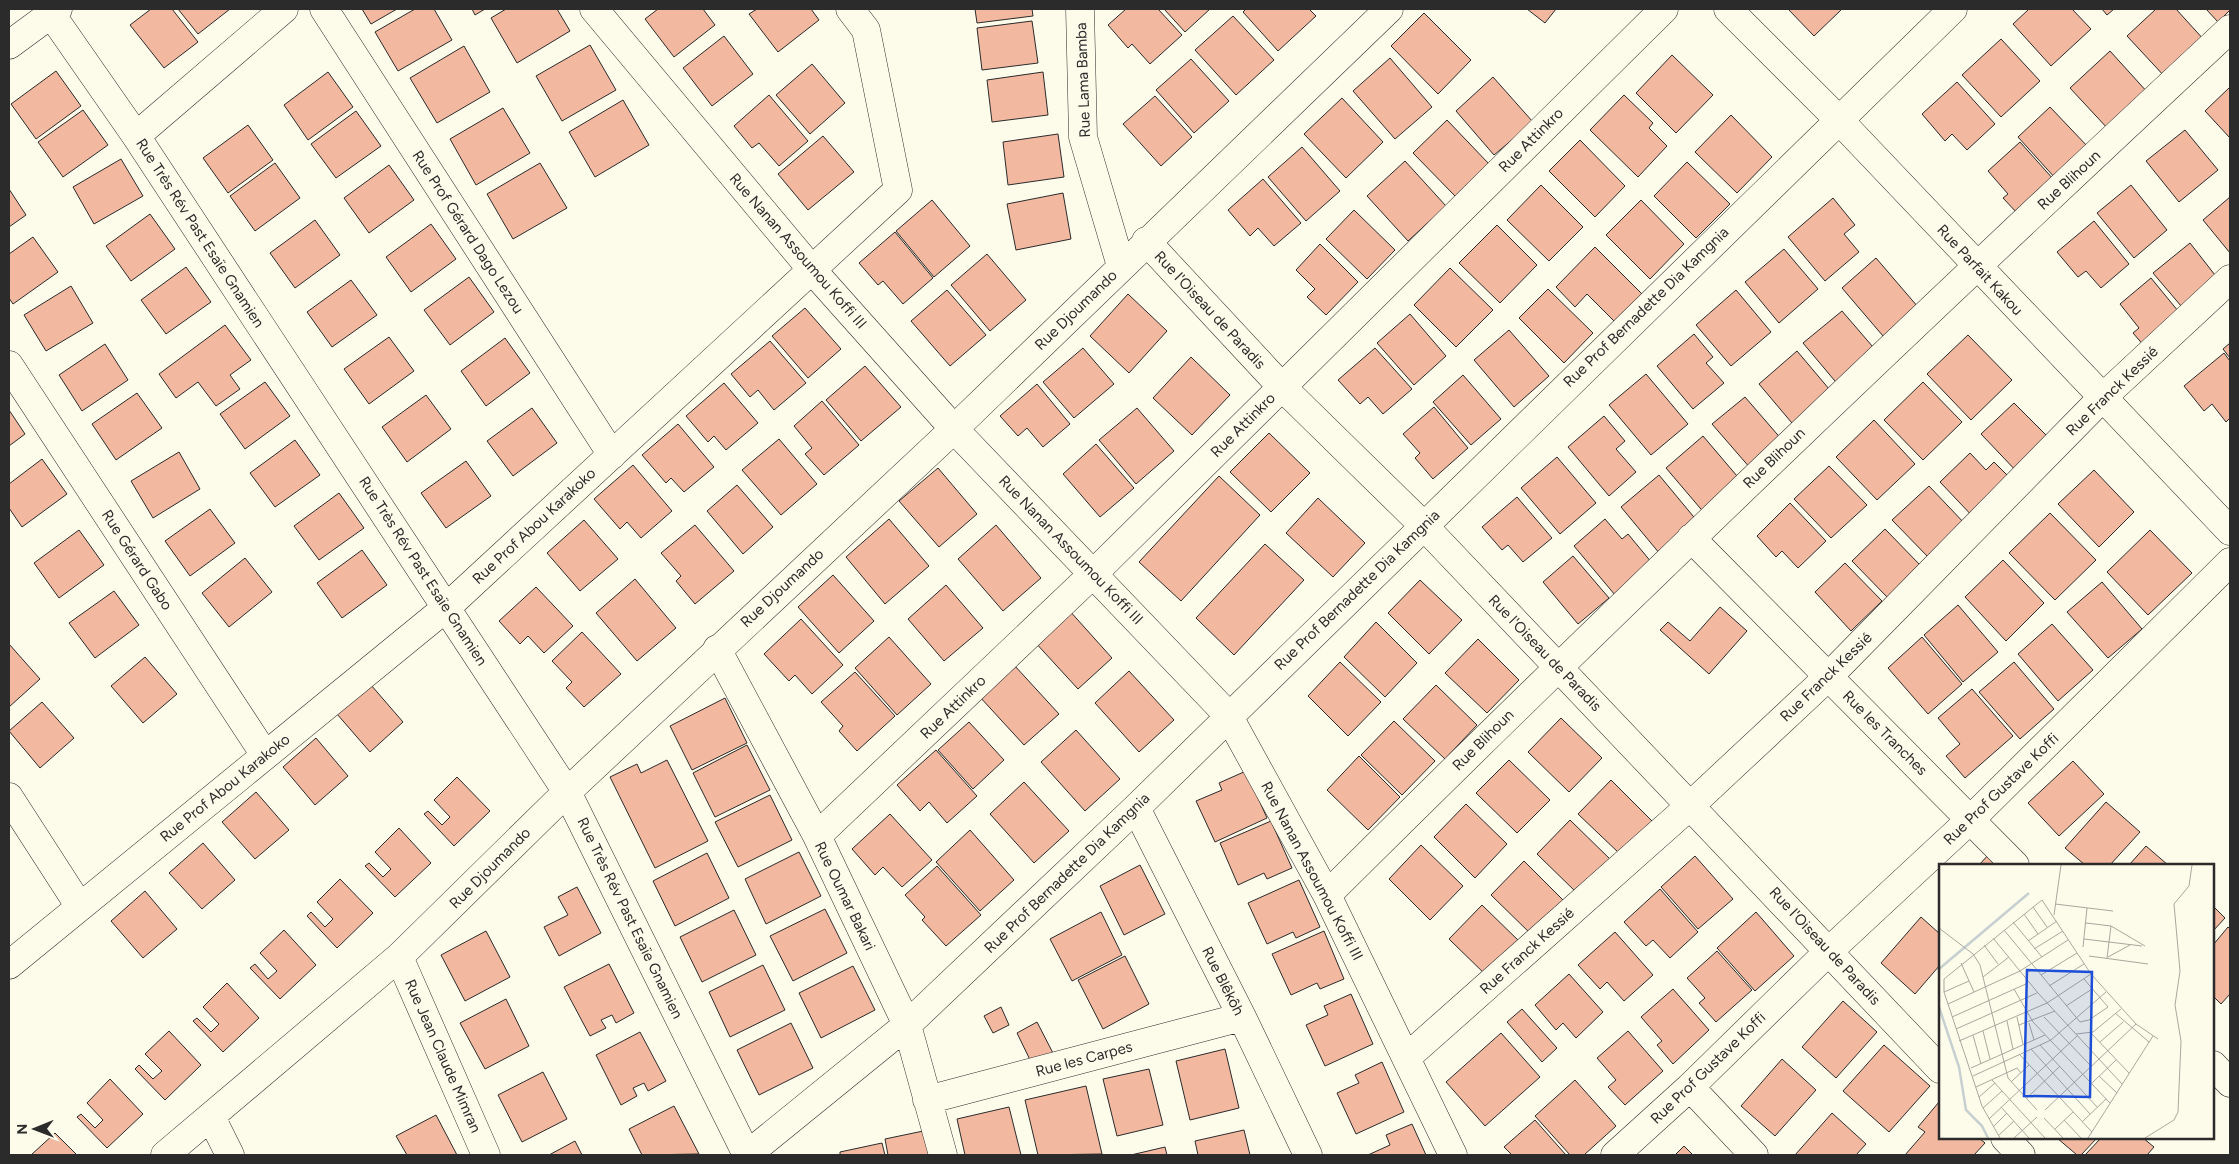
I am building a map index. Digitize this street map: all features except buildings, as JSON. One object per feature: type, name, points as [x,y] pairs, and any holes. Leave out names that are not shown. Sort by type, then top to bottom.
[{"type":"street","points":[[136,136],[284,9]]},
{"type":"street","name":"Rue Prof Gérard Dago Lezou","points":[[324,9],[612,455]]},
{"type":"street","name":"Rue Nanan Assoumou Koffi III","points":[[594,9],[813,270],[954,429],[1228,715],[1327,895],[1453,1155]]},
{"type":"street","name":"Rue Prof Abou Karakoko","points":[[9,965],[447,607],[898,190],[866,30],[850,9]]},
{"type":"street","name":"Rue Djoumando","points":[[165,1155],[399,957],[717,648],[954,429],[1146,241],[1389,9]]},
{"type":"street","name":"Rue Attinkro","points":[[817,836],[1094,573],[1664,9]]},
{"type":"street","name":"Rue Parfait Kakou","points":[[1728,9],[1838,119],[2230,531]]},
{"type":"street","name":"Rue Prof Bernadette Dia Kamgnia","points":[[747,1155],[907,1025],[1136,808],[1228,715],[1953,9]]},
{"type":"street","name":"Rue Lama Bamba","points":[[1081,10],[1083,137],[1121,266]]},
{"type":"street","points":[[9,45],[54,12]]},
{"type":"street","name":"Rue Très Rév Past Esaïe Gnamien","points":[[54,12],[567,792],[747,1155]]},
{"type":"street","name":"Rue Blihoun","points":[[1327,895],[1557,666],[1690,538],[1976,266],[2230,29]]},
{"type":"street","name":"Rue l'Oiseau de Paradis","points":[[1146,241],[1281,386],[1423,525],[1939,1068]]},
{"type":"street","name":"Rue Franck Kessié","points":[[1406,1058],[1691,805],[1829,676],[2102,398],[2230,280]]},
{"type":"street","name":"Rue Gérard Gabo","points":[[9,365],[264,755]]},
{"type":"street","name":"Rue les Tranches","points":[[1690,538],[2014,864]]},
{"type":"street","name":"Rue Prof Gustave Koffi","points":[[1615,1155],[1690,1087],[1829,951],[1970,820],[2230,562]]},
{"type":"street","name":"Rue Oumar Bakari","points":[[717,648],[817,836],[907,1025],[942,1155]]},
{"type":"street","points":[[9,797],[80,907]]},
{"type":"street","name":"Rue Blêkôh","points":[[1136,808],[1242,1017],[1308,1155]]},
{"type":"street","name":"Rue Jean Claude Mimran","points":[[399,957],[486,1155]]},
{"type":"street","name":"Rue les Carpes","points":[[927,1100],[1242,1017]]},
{"type":"street","points":[[2214,1066],[2230,1083]]},
{"type":"street","points":[[1690,1087],[1754,1155]]},
{"type":"street","points":[[211,1117],[230,1155]]},
{"type":"street","points":[[2006,1139],[2021,1155]]}]
